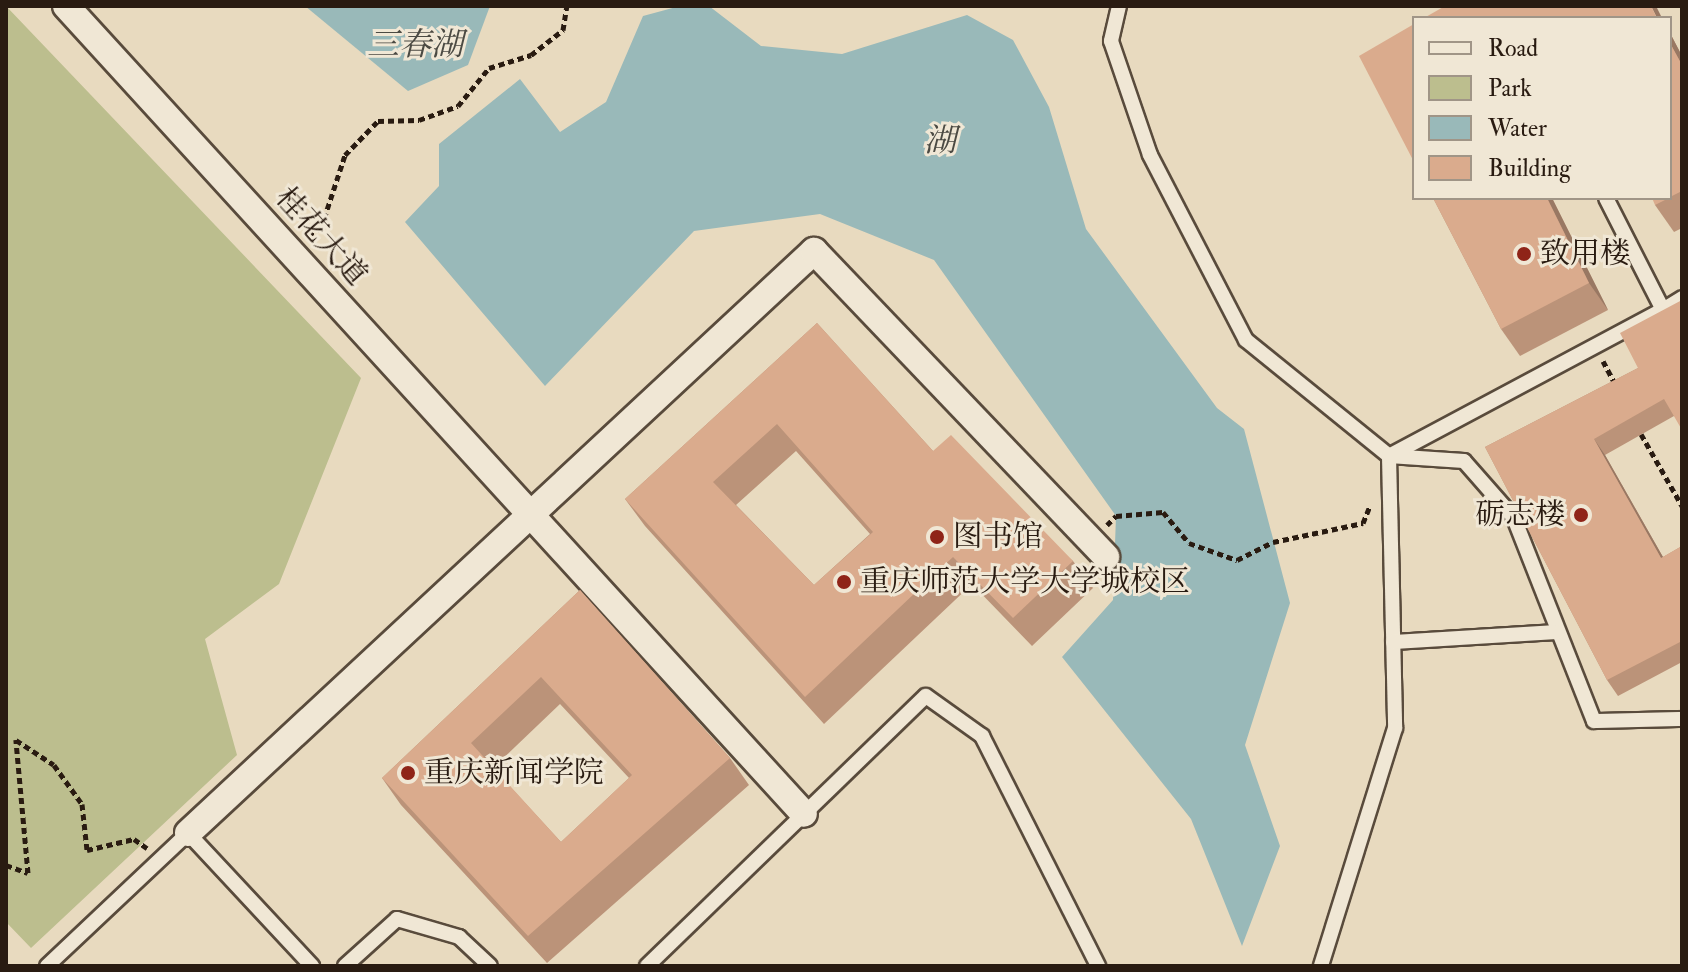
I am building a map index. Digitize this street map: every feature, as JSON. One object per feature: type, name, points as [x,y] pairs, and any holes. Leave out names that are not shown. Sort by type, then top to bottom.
[{"type":"street","name":"桂花大道","points":[[66,6],[804,814]]},
{"type":"street","points":[[188,833],[528,512],[814,251],[1106,557]]},
{"type":"lane","points":[[1119,6],[1111,41],[1150,155],[1246,340],[1389,456],[1464,461],[1514,518],[1594,721],[1682,719]]},
{"type":"lane","points":[[1607,200],[1663,310]]},
{"type":"lane","points":[[1389,456],[1682,298]]},
{"type":"lane","points":[[1321,966],[1395,728],[1389,456]]},
{"type":"lane","points":[[1393,642],[1558,632]]},
{"type":"lane","points":[[647,966],[926,696],[982,736],[1098,966]]},
{"type":"lane","points":[[47,966],[188,833],[312,966]]},
{"type":"lane","points":[[345,966],[397,919],[459,937],[490,966]]},
{"type":"path","points":[[286,246],[321,228],[345,155],[378,121],[419,120],[458,106],[489,68],[531,55],[563,30],[567,6]]},
{"type":"path","points":[[1595,346],[1622,397]]},
{"type":"path","points":[[1641,434],[1682,506]]},
{"type":"path","points":[[1116,516],[1163,512],[1189,543],[1237,560],[1273,542],[1363,523],[1373,496]]},
{"type":"path","points":[[6,865],[28,873],[16,740],[54,765],[82,804],[87,850],[134,839],[161,858]]},
{"type":"green space","points":[[6,6],[361,378],[279,584],[205,639],[237,755],[31,948],[6,922]]},
{"type":"water","name":"三春湖","points":[[305,6],[490,6],[468,65],[408,91]]},
{"type":"water","name":"湖","points":[[680,6],[709,6],[761,46],[842,54],[967,15],[1013,40],[1049,107],[1086,229],[1217,408],[1244,429],[1290,603],[1245,745],[1280,846],[1242,946],[1191,819],[1062,657],[1113,600],[1116,516],[934,260],[820,214],[694,231],[545,386],[405,222],[439,186],[439,144],[520,79],[560,132],[606,102],[643,16]]},
{"type":"building","points":[[1445,6],[1651,6],[1656,16],[1428,16]]},
{"type":"building","points":[[1412,25],[1412,158],[1359,56]]},
{"type":"building","points":[[1672,47],[1682,65],[1682,191],[1672,196]]},
{"type":"building","name":"致用楼","points":[[1434,200],[1548,200],[1589,283],[1501,329]]},
{"type":"building","name":"砺志楼","points":[[1682,300],[1682,430],[1664,399],[1594,439],[1661,558],[1682,546],[1682,641],[1607,680],[1485,447],[1638,368],[1620,333]]},
{"type":"building","name":"图书馆","points":[[817,323],[933,451],[951,435],[1073,561],[1013,618],[953,557],[805,697],[625,499]],"holes":[[[777,424],[873,532],[814,585],[713,482]]]},
{"type":"building","points":[[580,590],[730,758],[528,936],[382,778]],"holes":[[[541,677],[632,775],[561,842],[471,743]]]},
{"type":"place","name":"致用楼","points":[[1524,254]]},
{"type":"place","name":"砺志楼","points":[[1581,515]]},
{"type":"place","name":"图书馆","points":[[937,537]]},
{"type":"place","name":"重庆师范大学大学城校区","points":[[844,582]]},
{"type":"place","name":"重庆新闻学院","points":[[408,773]]}]
